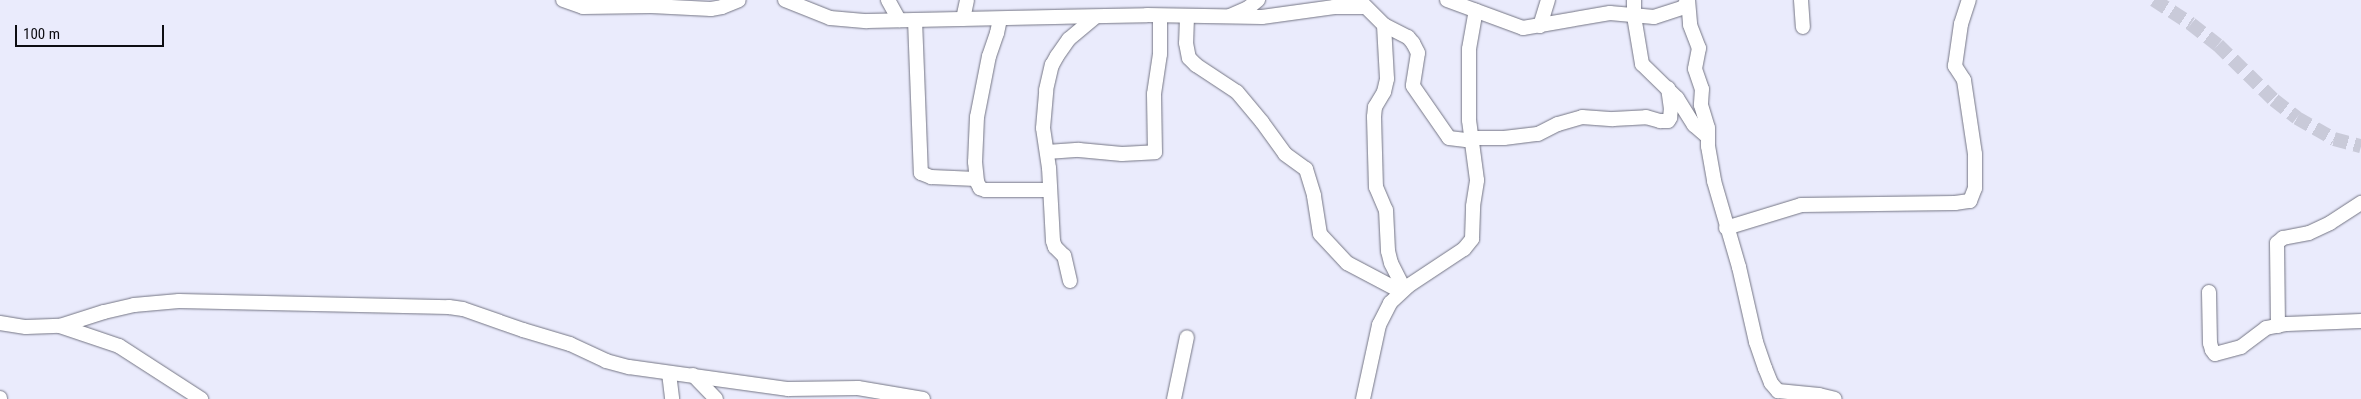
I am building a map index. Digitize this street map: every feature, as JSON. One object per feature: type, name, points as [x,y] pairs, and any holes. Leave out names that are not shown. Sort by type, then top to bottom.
[{"type":"street","points":[[563,0],[583,7],[651,6],[711,9],[739,0]]},
{"type":"street","points":[[785,0],[830,18],[846,20],[1160,16],[1225,18],[1278,16],[1362,4],[1384,25],[1408,37],[1413,43],[1418,53],[1412,80],[1413,86],[1449,138],[1472,139],[1531,135],[1582,117],[1614,119],[1646,117],[1659,121],[1668,121],[1671,109],[1668,88]]},
{"type":"street","points":[[888,0],[899,20]]},
{"type":"street","points":[[963,19],[967,0]]},
{"type":"street","points":[[1225,18],[1248,8],[1258,0]]},
{"type":"street","points":[[1447,0],[1523,28],[1610,12],[1650,18],[1684,7],[1688,0]]},
{"type":"street","points":[[1540,26],[1548,0]]},
{"type":"street","points":[[1634,0],[1634,16],[1641,62],[1680,102],[1694,126],[1708,137]]},
{"type":"street","points":[[1688,0],[1690,25],[1699,48],[1695,69],[1702,89],[1701,105],[1708,137],[1709,155],[1726,228],[1739,267],[1756,342],[1773,386],[1778,391],[1819,395],[1835,399]]},
{"type":"street","points":[[1801,0],[1803,27]]},
{"type":"street","points":[[1726,228],[1801,206],[1954,203],[1970,200],[1975,188],[1975,154],[1964,80],[1955,67],[1961,24],[1969,0]]},
{"type":"street","points":[[1363,399],[1379,325],[1390,303],[1402,290],[1450,260],[1470,243],[1478,180],[1472,139],[1470,49],[1476,11]]},
{"type":"street","points":[[1047,152],[1079,150],[1122,154],[1155,152],[1154,94],[1160,54],[1160,16]]},
{"type":"street","points":[[1070,281],[1064,256],[1055,247],[1053,240],[1047,152],[1043,128],[1046,90],[1052,65],[1069,39],[1095,17]]},
{"type":"street","points":[[1187,17],[1186,43],[1189,58],[1196,65],[1237,92],[1285,154],[1306,169],[1314,196],[1320,234],[1347,263],[1402,290]]},
{"type":"street","points":[[1000,19],[989,56],[977,117],[976,179],[983,189],[1049,190]]},
{"type":"street","points":[[915,20],[921,173],[931,177],[976,179]]},
{"type":"street","points":[[1384,25],[1387,79],[1384,92],[1375,107],[1376,186],[1386,210],[1388,251],[1402,290]]},
{"type":"street","points":[[2278,326],[2277,243],[2283,238],[2309,233],[2330,223],[2361,203]]},
{"type":"street","points":[[2209,292],[2210,344],[2213,353],[2230,352],[2242,347],[2266,328],[2361,321]]},
{"type":"street","points":[[0,323],[26,327],[60,326],[134,305],[179,301],[449,306],[570,344],[606,361],[629,368],[788,389],[858,388],[923,399]]},
{"type":"street","points":[[60,326],[119,346],[201,399]]},
{"type":"street","points":[[1174,399],[1187,337]]},
{"type":"street","points":[[669,373],[672,399]]},
{"type":"street","points":[[693,375],[716,399]]},
{"type":"tunnel","points":[[2154,0],[2191,24],[2218,45],[2274,100],[2297,118],[2334,139],[2361,146]]}]
